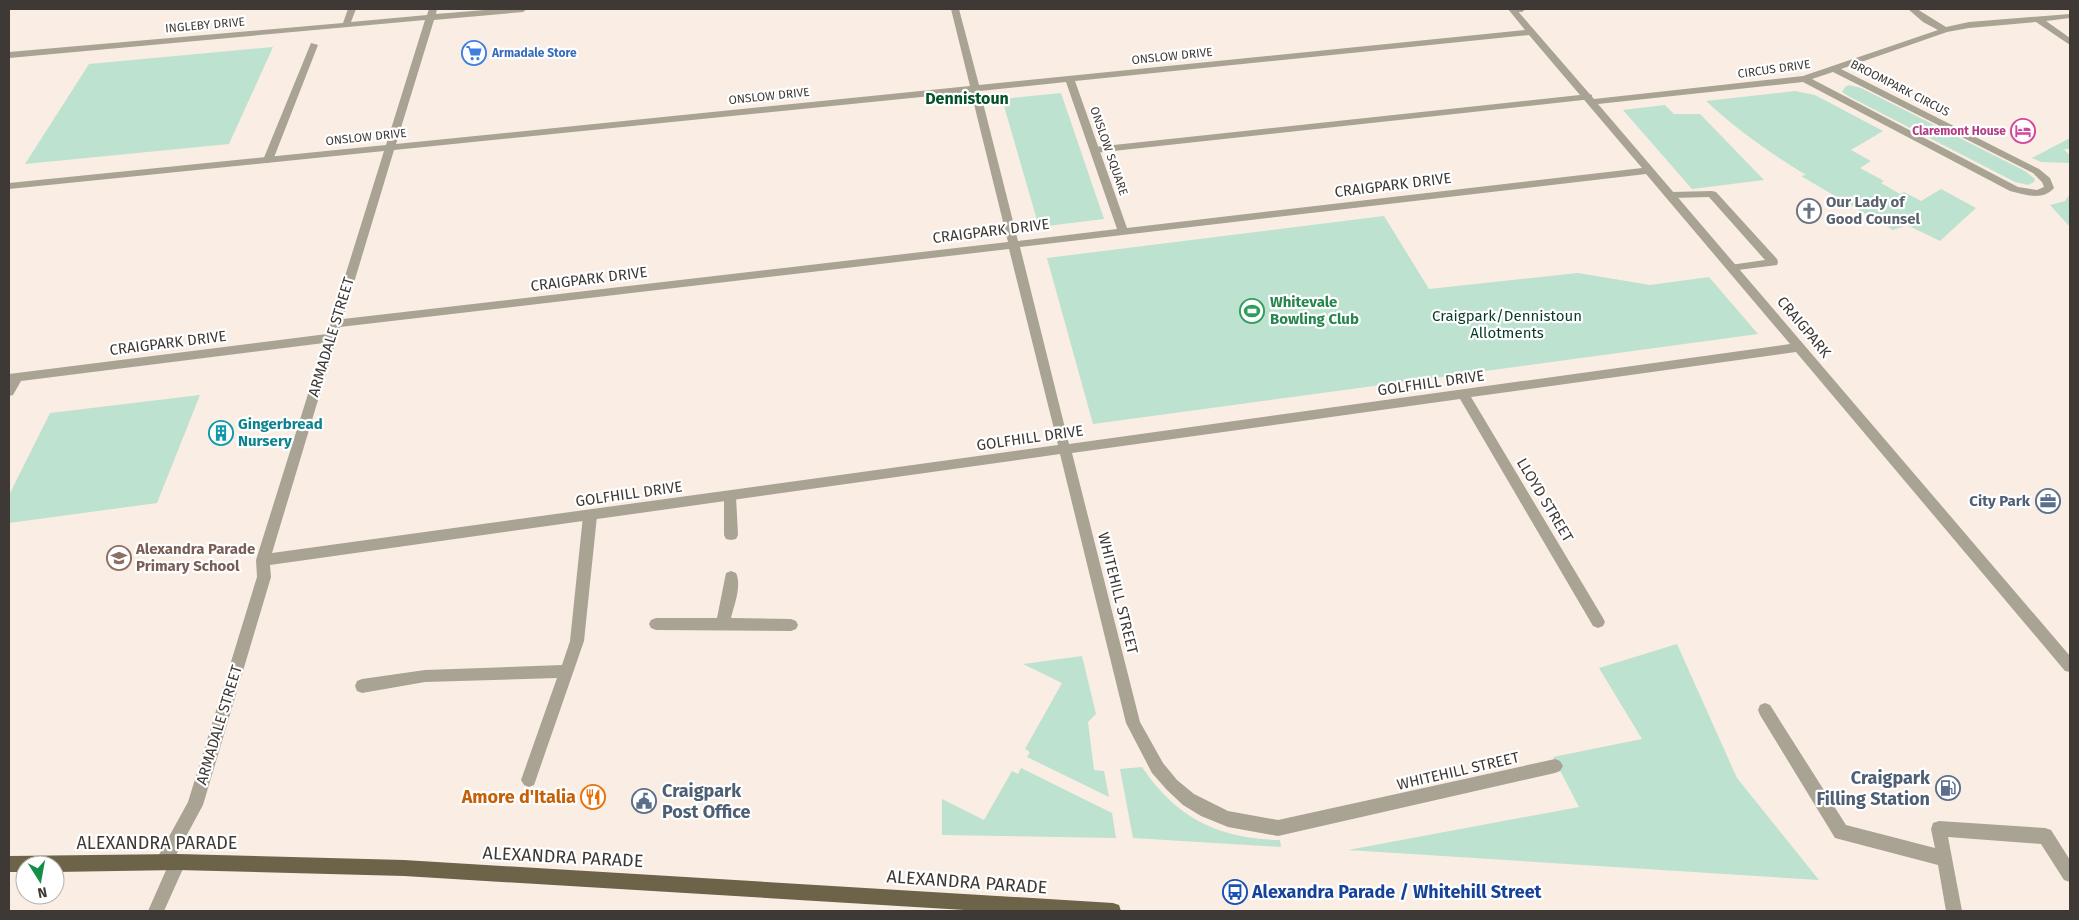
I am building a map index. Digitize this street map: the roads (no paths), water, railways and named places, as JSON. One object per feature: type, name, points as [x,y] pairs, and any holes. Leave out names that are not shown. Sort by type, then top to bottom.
[{"type":"main road","name":"ALEXANDRA PARADE","points":[[9,864],[170,862],[404,868],[1113,911]]},
{"type":"street","points":[[346,25],[352,9]]},
{"type":"street","name":"INGLEBY DRIVE","points":[[9,55],[346,25],[432,13],[523,9]]},
{"type":"street","name":"WHITEHILL STREET","points":[[955,9],[1133,723],[1144,748],[1166,780],[1188,801],[1219,817],[1250,826],[1278,828],[1555,766]]},
{"type":"street","name":"CRAIGPARK","points":[[1516,9],[1532,32],[2070,666]]},
{"type":"street","points":[[1912,9],[1926,20],[1944,30]]},
{"type":"street","name":"ARMADALE STREET","points":[[156,911],[170,862],[195,805],[264,577],[263,560],[330,338],[432,13]]},
{"type":"street","name":"CIRCUS DRIVE","points":[[1095,150],[1804,79],[1836,70],[1853,61],[1944,30],[1969,25],[2070,16]]},
{"type":"street","points":[[2038,19],[2070,42]]},
{"type":"street","name":"ONSLOW DRIVE","points":[[9,186],[1532,32]]},
{"type":"street","points":[[268,160],[314,45]]},
{"type":"street","name":"BROOMPARK CIRCUS","points":[[1804,79],[2014,189],[2036,193],[2044,192],[2049,188],[2049,183],[2036,171],[1836,70]]},
{"type":"street","name":"ONSLOW SQUARE","points":[[1070,79],[1123,231]]},
{"type":"street","name":"CRAIGPARK DRIVE","points":[[335,324],[1651,170]]},
{"type":"street","points":[[1672,195],[1712,194],[1772,262],[1734,268]]},
{"type":"street","name":"CRAIGPARK DRIVE","points":[[13,377],[330,338]]},
{"type":"street","name":"GOLFHILL DRIVE","points":[[263,560],[1801,348]]},
{"type":"street","points":[[9,392],[13,377]]},
{"type":"street","name":"LLOYD STREET","points":[[1464,395],[1598,622]]},
{"type":"street","points":[[730,497],[731,535]]},
{"type":"street","points":[[529,780],[576,642],[590,516]]},
{"type":"street","points":[[723,624],[731,589],[731,577]]},
{"type":"street","points":[[656,624],[791,625]]},
{"type":"street","points":[[362,686],[426,676],[567,671]]},
{"type":"street","points":[[1765,710],[1841,832],[1945,859]]},
{"type":"street","points":[[1954,911],[1939,829],[2045,836],[2070,874]]},
{"type":"place","name":"Armadale Store","points":[[474,53]]},
{"type":"place","name":"Claremont House","points":[[2023,131]]},
{"type":"place","name":"Our Lady of Good Counsel","points":[[1809,211]]},
{"type":"place","name":"Whitevale Bowling Club","points":[[1252,311]]},
{"type":"place","name":"Gingerbread Nursery","points":[[221,433]]},
{"type":"place","name":"City Park","points":[[2048,501]]},
{"type":"place","name":"Alexandra Parade Primary School","points":[[119,558]]},
{"type":"place","name":"Craigpark Filling Station","points":[[1948,788]]},
{"type":"place","name":"Amore d'Italia","points":[[593,797]]},
{"type":"place","name":"Craigpark Post Office","points":[[644,801]]},
{"type":"place","name":"Alexandra Parade / Whitehill Street","points":[[1235,892]]},
{"type":"district","name":"Dennistoun","points":[[967,98]]},
{"type":"park label","name":"Craigpark/Dennistoun Allotments","points":[[1507,324]]}]
